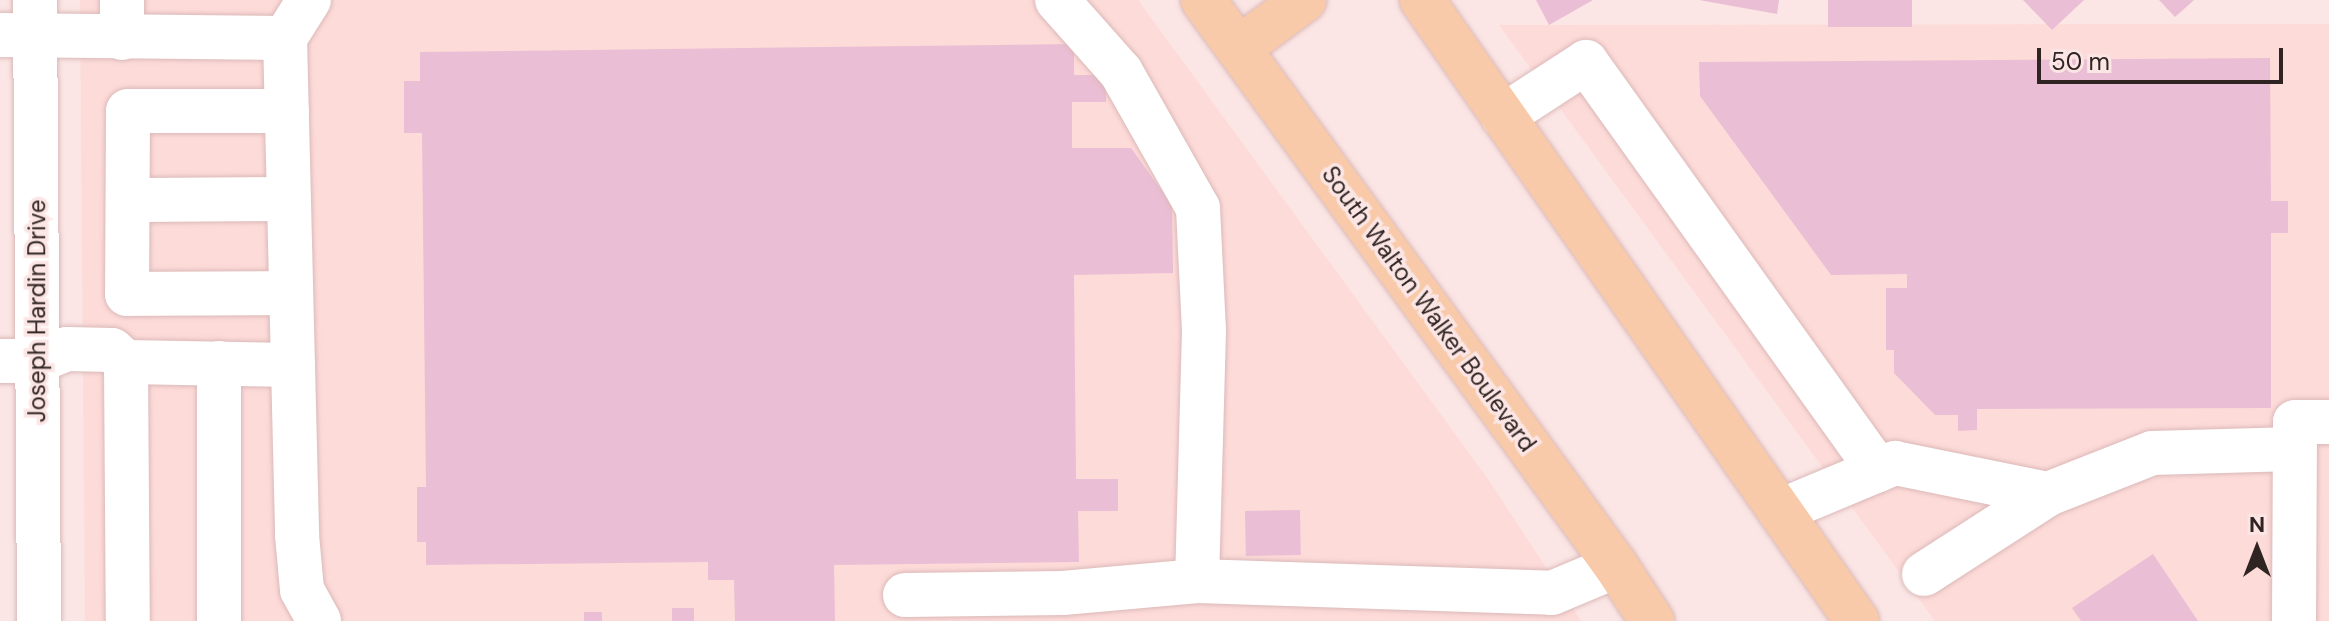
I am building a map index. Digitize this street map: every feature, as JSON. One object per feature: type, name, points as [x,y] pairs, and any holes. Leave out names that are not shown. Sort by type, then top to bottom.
[{"type":"main road","name":"South Walton Walker Boulevard","points":[[1203,0],[1616,566],[1652,621]]},
{"type":"main road","points":[[1239,48],[1304,0]]},
{"type":"main road","points":[[1422,0],[1857,621]]},
{"type":"street","points":[[309,0],[285,38],[302,590],[319,621]]},
{"type":"street","points":[[1057,0],[1121,72],[1198,208],[1204,331],[1197,581]]},
{"type":"street","points":[[23,24],[122,19],[285,38]]},
{"type":"street","name":"Joseph Hardin Drive","points":[[23,24],[19,372],[39,621]]},
{"type":"street","points":[[1503,116],[1586,62],[1878,470]]},
{"type":"street","points":[[287,111],[128,111],[127,294],[291,293]]},
{"type":"street","points":[[128,200],[289,199]]},
{"type":"street","points":[[19,372],[67,349],[112,350],[126,362],[293,365]]},
{"type":"street","points":[[126,362],[128,621]]},
{"type":"street","points":[[219,363],[219,621]]},
{"type":"street","points":[[2294,621],[2295,422],[2329,422]]},
{"type":"street","points":[[1924,574],[2048,494],[2152,453],[2294,449]]},
{"type":"street","points":[[1780,511],[1895,463],[2048,494]]},
{"type":"street","points":[[905,595],[1063,593],[1197,581],[1552,593],[1616,566]]},
{"type":"shaded area","points":[[80,0],[1138,0],[1488,479],[1581,621],[85,621]]},
{"type":"shaded area","points":[[2329,24],[2329,621],[1935,621],[1499,25]]},
{"type":"building","points":[[1536,0],[1593,0],[1549,25]]},
{"type":"building","points":[[1699,0],[1779,0],[1777,14]]},
{"type":"building","points":[[1828,0],[1912,0],[1912,27],[1828,27]]},
{"type":"building","points":[[2023,0],[2084,0],[2052,30]]},
{"type":"building","points":[[2159,0],[2194,0],[2175,17]]},
{"type":"building","points":[[1074,44],[1074,75],[1106,75],[1106,102],[1072,102],[1072,148],[1131,148],[1172,205],[1173,273],[1074,275],[1076,479],[1118,479],[1118,511],[1078,511],[1079,562],[834,565],[835,621],[735,621],[734,580],[708,580],[708,562],[426,565],[426,542],[417,542],[417,487],[426,487],[422,133],[404,133],[404,81],[420,81],[420,52]]},
{"type":"building","points":[[2270,58],[2271,201],[2288,201],[2288,233],[2271,233],[2271,408],[1977,409],[1977,430],[1958,431],[1958,415],[1935,415],[1894,373],[1894,350],[1886,350],[1886,288],[1907,288],[1907,274],[1831,275],[1700,96],[1699,62]]},
{"type":"building","points":[[1300,510],[1301,555],[1246,556],[1245,511]]},
{"type":"building","points":[[2153,554],[2198,621],[2081,621],[2072,608]]},
{"type":"building","points":[[672,608],[694,608],[694,621],[672,621]]},
{"type":"building","points":[[584,612],[602,612],[602,621],[584,621]]}]
